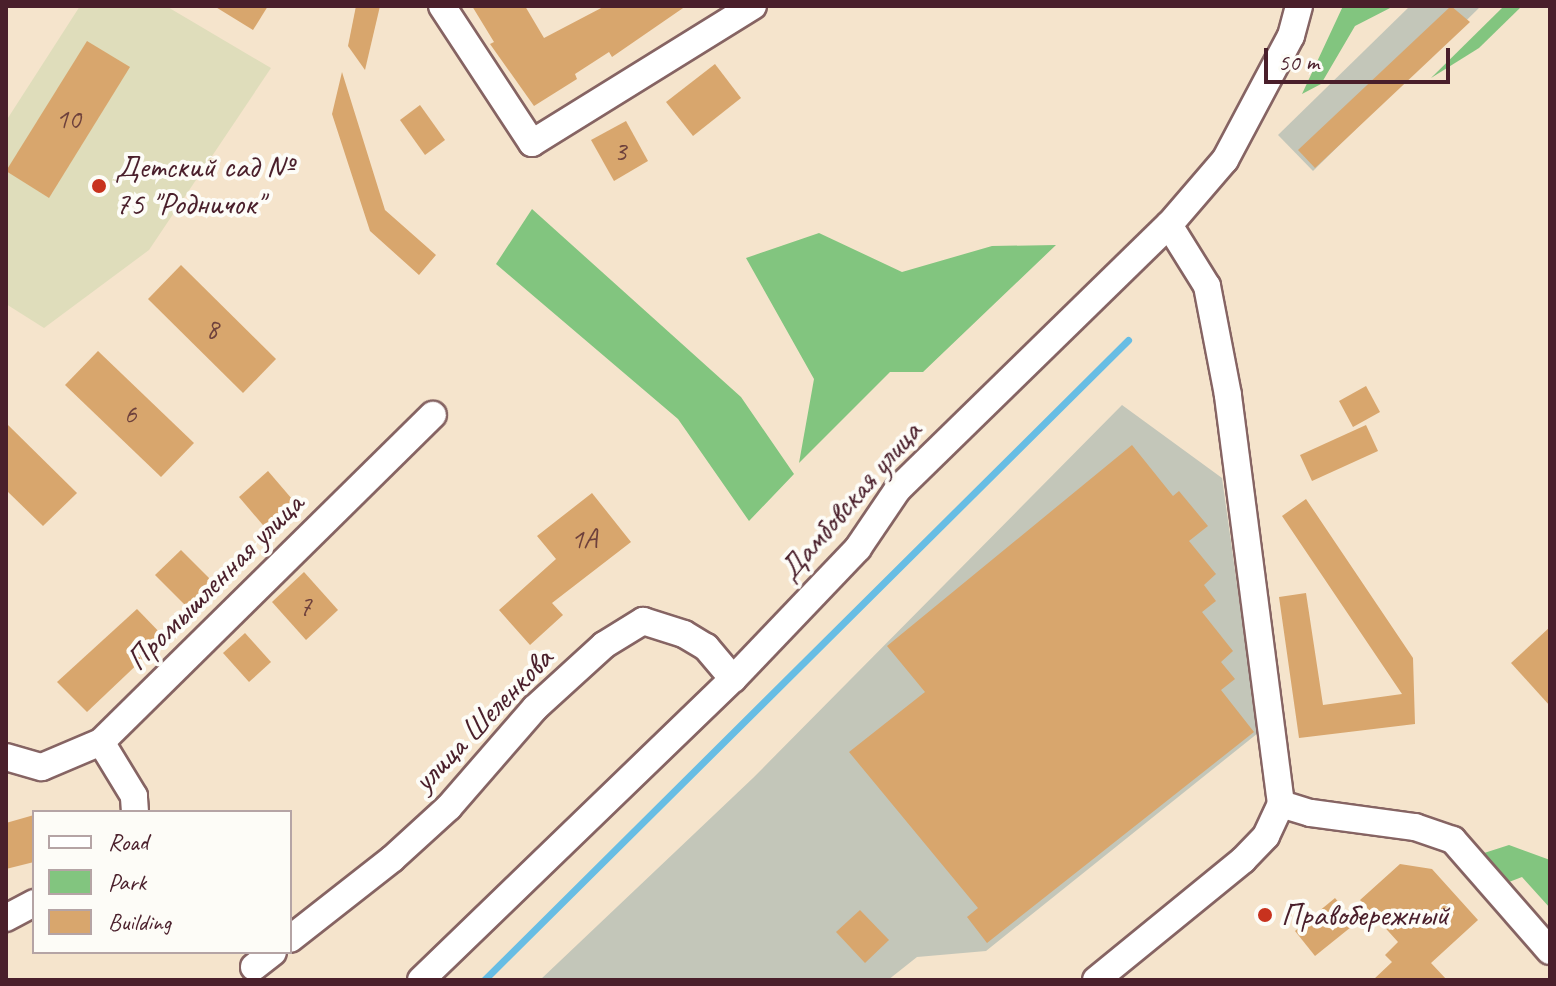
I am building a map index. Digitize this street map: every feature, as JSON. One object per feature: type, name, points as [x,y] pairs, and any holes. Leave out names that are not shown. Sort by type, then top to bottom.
[{"type":"street","points":[[442,6],[532,143],[753,6]]},
{"type":"street","name":"Дамбовская улица","points":[[421,980],[733,679],[858,548],[898,489],[1169,225],[1225,160],[1291,36],[1299,6]]},
{"type":"street","points":[[1096,980],[1243,860],[1266,836],[1281,804],[1228,395],[1207,286],[1169,225]]},
{"type":"street","name":"Промышленная улица","points":[[101,742],[433,415]]},
{"type":"street","name":"улица Шеленкова","points":[[292,937],[404,848],[449,807],[535,708],[604,645],[643,621],[684,634],[706,647],[733,679]]},
{"type":"street","points":[[6,757],[42,767],[101,742],[134,796],[135,810]]},
{"type":"street","points":[[1281,804],[1311,813],[1415,827],[1453,840],[1550,951]]},
{"type":"street","points":[[6,918],[32,904]]},
{"type":"shaded area","name":"Детский сад № 75 \"Родничок\"","points":[[80,6],[166,6],[271,68],[149,250],[44,328],[6,304],[6,121]]},
{"type":"shaded area","points":[[1410,6],[1481,6],[1313,171],[1278,135]]},
{"type":"shaded area","points":[[1122,405],[1222,478],[1258,733],[986,951],[917,957],[888,980],[540,980],[753,778]]},
{"type":"green space","points":[[1343,6],[1394,6],[1355,26],[1321,84],[1302,94]]},
{"type":"green space","points":[[1504,6],[1522,6],[1479,48],[1431,78]]},
{"type":"green space","points":[[532,209],[741,397],[794,474],[749,521],[678,419],[496,264]]},
{"type":"green space","points":[[819,233],[902,272],[992,246],[1056,245],[923,372],[890,372],[799,463],[814,379],[746,258]]},
{"type":"green space","points":[[1509,845],[1550,860],[1550,908],[1522,877],[1509,882],[1500,879],[1481,854]]},
{"type":"building","points":[[214,6],[268,6],[253,30]]},
{"type":"building","points":[[356,6],[380,6],[365,70],[348,46]]},
{"type":"building","points":[[472,6],[525,6],[544,38],[605,6],[686,6],[612,57],[609,52],[575,74],[577,79],[534,106],[490,44],[494,42]]},
{"type":"building","points":[[1451,6],[1470,22],[1315,168],[1298,150]]},
{"type":"building","points":[[87,41],[130,67],[49,198],[6,171]]},
{"type":"building","points":[[715,64],[741,98],[693,136],[666,102]]},
{"type":"building","points":[[342,72],[385,210],[436,255],[419,275],[370,231],[332,114]]},
{"type":"building","points":[[420,105],[445,140],[425,155],[400,120]]},
{"type":"building","points":[[626,121],[648,161],[614,181],[591,140]]},
{"type":"building","points":[[181,265],[276,359],[243,393],[148,299]]},
{"type":"building","points":[[98,351],[194,443],[161,477],[65,385]]},
{"type":"building","points":[[1366,386],[1380,412],[1353,427],[1339,401]]},
{"type":"building","points":[[6,423],[77,493],[43,526],[6,490]]},
{"type":"building","points":[[1366,425],[1378,451],[1312,481],[1300,455]]},
{"type":"building","points":[[1132,445],[1173,496],[1179,491],[1208,526],[1189,541],[1216,574],[1204,585],[1216,601],[1202,612],[1233,651],[1221,662],[1235,679],[1221,690],[1254,732],[987,943],[967,917],[978,908],[849,752],[925,692],[887,646]]},
{"type":"building","points":[[268,471],[298,506],[268,531],[239,497]]},
{"type":"building","points":[[592,493],[631,542],[552,603],[563,615],[530,645],[499,610],[556,559],[537,536]]},
{"type":"building","points":[[1306,499],[1413,658],[1415,724],[1299,738],[1279,597],[1306,593],[1323,705],[1402,694],[1282,516]]},
{"type":"building","points":[[181,550],[214,583],[189,609],[155,575]]},
{"type":"building","points":[[304,572],[338,610],[306,640],[272,602]]},
{"type":"building","points":[[137,609],[165,638],[87,712],[57,682]]},
{"type":"building","points":[[1550,627],[1550,706],[1511,663]]},
{"type":"building","points":[[245,633],[271,662],[249,682],[223,653]]},
{"type":"building","points":[[32,816],[32,862],[6,869],[6,823]]},
{"type":"building","points":[[1400,864],[1432,869],[1478,920],[1431,963],[1447,980],[1373,980],[1392,962],[1385,955],[1398,942],[1360,900]]},
{"type":"building","points":[[1335,898],[1356,923],[1315,956],[1295,931]]},
{"type":"building","points":[[860,910],[889,940],[865,963],[836,932]]},
{"type":"waterway","points":[[484,980],[1128,340]]},
{"type":"place","name":"Детский сад № 75 \"Родничок\"","points":[[99,186]]},
{"type":"place","name":"Правобережный","points":[[1265,915]]}]
